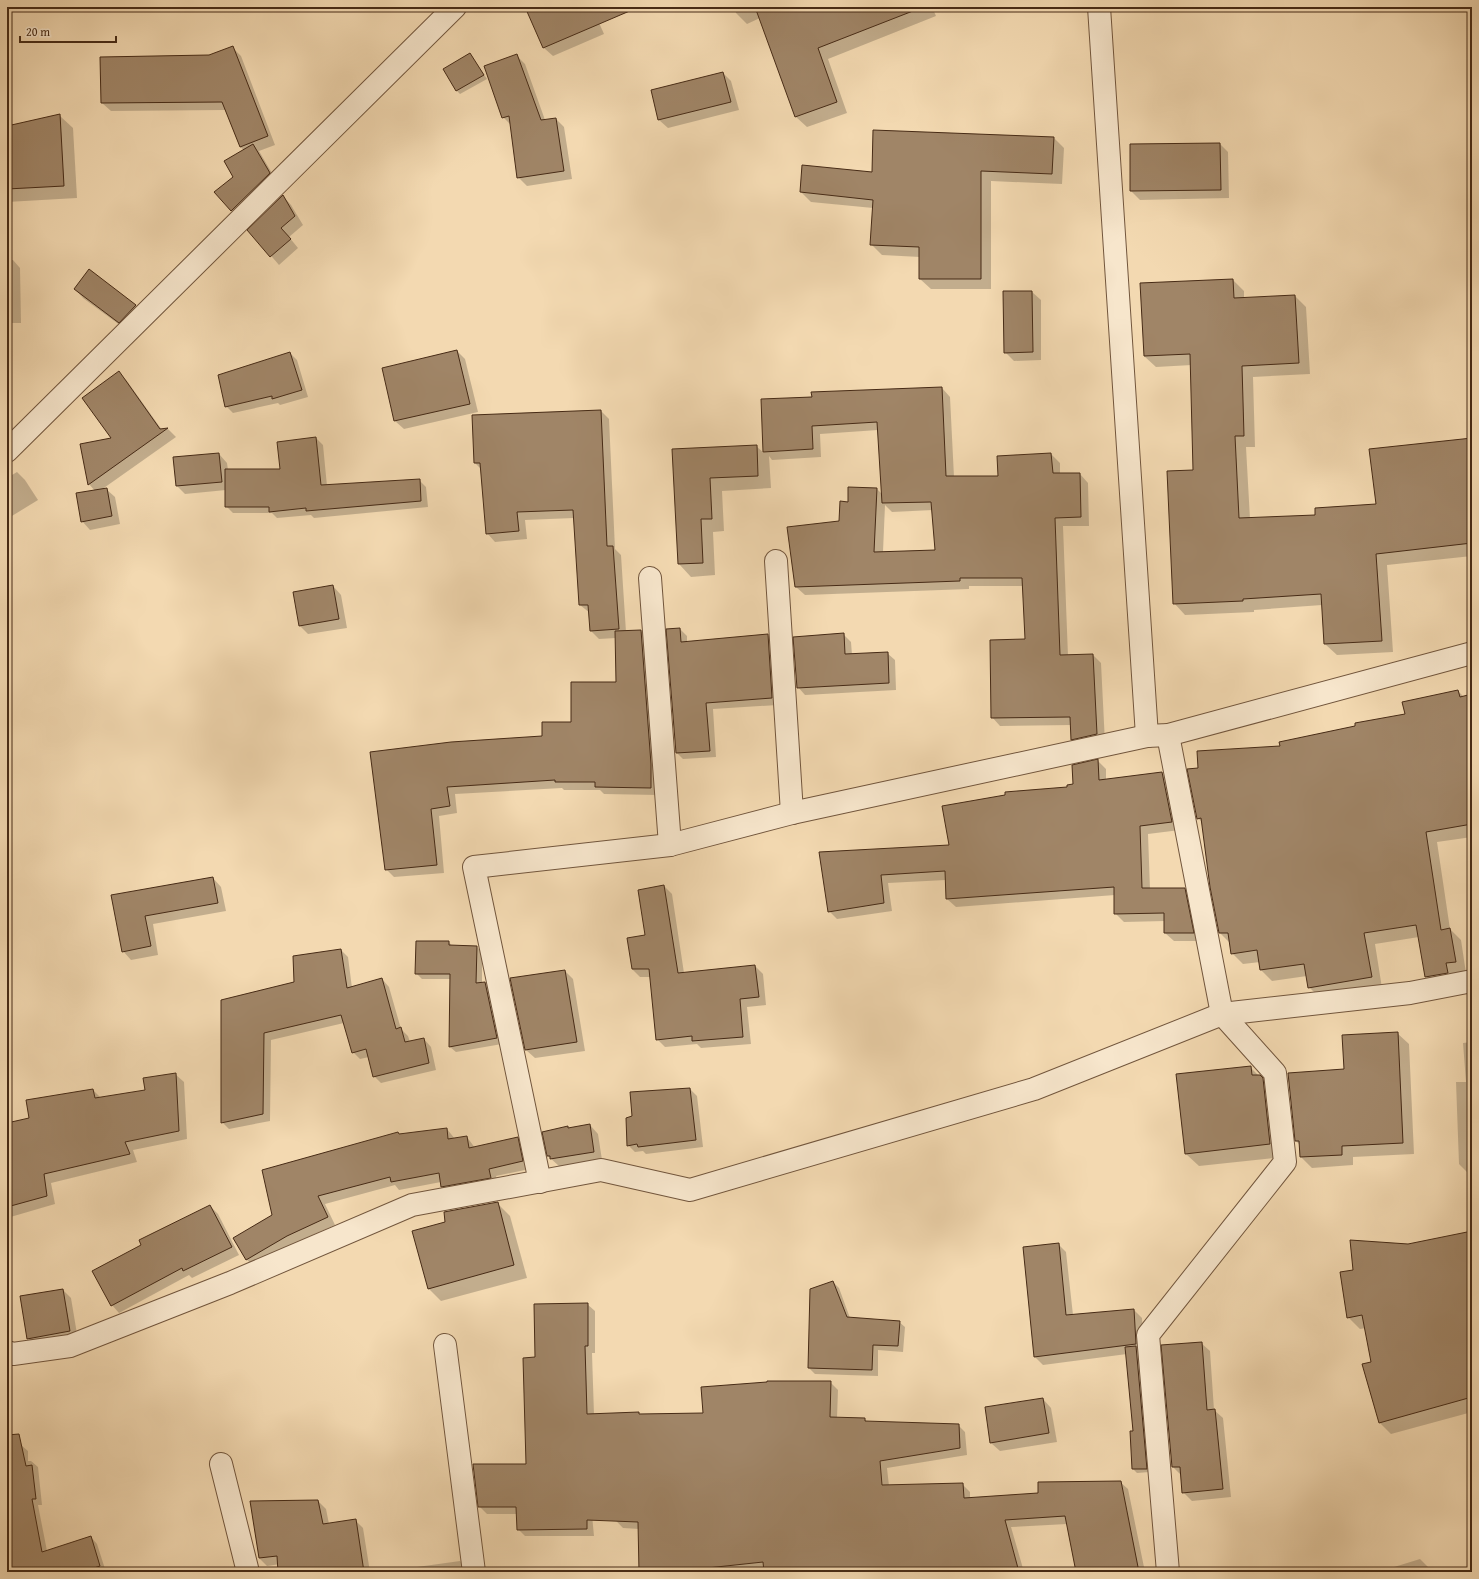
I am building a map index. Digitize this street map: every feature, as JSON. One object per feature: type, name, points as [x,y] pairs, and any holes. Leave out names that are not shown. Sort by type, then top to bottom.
[{"type":"street","points":[[7,451],[455,7]]},
{"type":"street","points":[[1099,7],[1127,421],[1146,736]]},
{"type":"street","points":[[776,561],[792,813]]},
{"type":"street","points":[[650,578],[670,845]]},
{"type":"street","points":[[540,1182],[474,867],[670,845],[792,813],[1146,736],[1168,735],[1472,653]]},
{"type":"street","points":[[1168,735],[1222,1014],[1275,1073],[1285,1162],[1148,1335],[1168,1572]]},
{"type":"street","points":[[7,1352],[13,1354],[70,1346],[230,1283],[412,1205],[601,1170],[690,1190],[1034,1089],[1222,1014],[1410,993],[1472,981]]},
{"type":"street","points":[[445,1345],[474,1572]]},
{"type":"street","points":[[221,1464],[248,1572]]},
{"type":"building","points":[[525,7],[639,7],[543,48]]},
{"type":"building","points":[[755,7],[917,7],[918,9],[818,48],[837,102],[795,117]]},
{"type":"building","points":[[233,46],[268,136],[240,147],[222,102],[101,103],[100,57],[209,55]]},
{"type":"building","points":[[470,53],[484,75],[456,91],[443,69]]},
{"type":"building","points":[[517,54],[541,120],[556,118],[564,171],[517,178],[509,116],[502,118],[484,66]]},
{"type":"building","points":[[723,72],[731,102],[658,120],[651,90]]},
{"type":"building","points":[[60,114],[64,186],[7,189],[7,126]]},
{"type":"building","points":[[873,130],[1054,137],[1052,174],[981,171],[981,279],[919,279],[919,247],[870,245],[873,200],[800,192],[802,165],[872,172]]},
{"type":"building","points":[[1220,143],[1221,190],[1130,191],[1130,144]]},
{"type":"building","points":[[253,144],[270,173],[231,211],[214,192],[233,177],[224,161]]},
{"type":"building","points":[[283,195],[295,216],[281,228],[291,239],[270,257],[247,230]]},
{"type":"building","points":[[89,269],[136,305],[119,323],[74,289]]},
{"type":"building","points":[[1233,279],[1234,298],[1295,295],[1299,363],[1242,366],[1244,436],[1235,436],[1239,518],[1315,515],[1315,508],[1376,504],[1369,449],[1472,438],[1472,543],[1376,554],[1382,641],[1324,644],[1321,594],[1243,599],[1243,601],[1173,604],[1167,471],[1193,470],[1190,354],[1144,356],[1140,283]]},
{"type":"building","points":[[1003,291],[1032,291],[1033,352],[1004,353]]},
{"type":"building","points":[[457,350],[470,404],[394,421],[382,368]]},
{"type":"building","points":[[290,352],[302,390],[272,399],[272,396],[225,407],[218,375]]},
{"type":"building","points":[[119,371],[160,429],[168,428],[88,485],[80,444],[111,438],[82,398]]},
{"type":"building","points":[[942,387],[946,476],[998,476],[997,456],[1051,453],[1053,473],[1080,473],[1081,517],[1055,518],[1060,655],[1093,654],[1097,734],[1071,740],[1070,717],[991,718],[990,640],[1025,639],[1022,578],[960,578],[960,581],[795,587],[787,527],[839,521],[840,501],[848,502],[848,487],[877,488],[874,552],[935,550],[931,502],[882,503],[877,422],[812,426],[813,449],[763,452],[761,399],[812,397],[811,392]]},
{"type":"building","points":[[601,410],[607,546],[613,546],[619,629],[590,631],[588,605],[579,605],[573,510],[517,512],[519,531],[486,534],[480,463],[474,463],[472,415]]},
{"type":"building","points":[[316,437],[321,485],[420,479],[421,501],[306,511],[306,508],[269,512],[269,507],[225,507],[225,469],[280,469],[277,442]]},
{"type":"building","points":[[757,445],[758,476],[710,478],[712,519],[701,519],[703,563],[678,564],[672,449]]},
{"type":"building","points":[[219,453],[222,482],[176,486],[173,457]]},
{"type":"building","points":[[107,488],[112,516],[81,522],[76,493]]},
{"type":"building","points":[[333,585],[339,619],[299,626],[293,592]]},
{"type":"building","points":[[680,628],[681,642],[768,634],[772,698],[706,703],[710,751],[676,753],[666,629]]},
{"type":"building","points":[[641,630],[651,764],[651,788],[595,787],[595,782],[555,782],[555,780],[447,787],[450,806],[431,809],[437,865],[385,870],[370,752],[451,742],[542,736],[542,722],[571,722],[571,682],[616,682],[615,631]]},
{"type":"building","points":[[844,633],[845,654],[888,652],[889,683],[797,688],[793,637]]},
{"type":"building","points":[[1458,690],[1460,697],[1472,694],[1472,824],[1426,832],[1441,930],[1450,928],[1456,962],[1446,963],[1448,973],[1425,977],[1416,925],[1364,933],[1372,977],[1308,988],[1304,964],[1260,970],[1257,950],[1231,954],[1228,933],[1219,933],[1210,887],[1201,818],[1197,819],[1187,769],[1198,768],[1197,751],[1280,746],[1279,742],[1355,726],[1355,723],[1405,714],[1402,702]]},
{"type":"building","points":[[1098,759],[1099,780],[1162,772],[1172,822],[1140,826],[1142,888],[1185,888],[1194,933],[1164,933],[1164,913],[1114,914],[1114,887],[946,899],[945,871],[881,875],[884,903],[828,912],[819,852],[949,845],[942,806],[1005,795],[1005,792],[1067,787],[1067,785],[1073,784],[1072,765]]},
{"type":"building","points":[[213,877],[218,903],[145,916],[151,946],[122,952],[111,895]]},
{"type":"building","points":[[664,885],[678,973],[755,965],[759,997],[740,999],[743,1037],[692,1041],[692,1036],[656,1040],[649,969],[632,969],[627,938],[645,935],[638,890]]},
{"type":"building","points":[[416,941],[449,941],[449,945],[477,946],[476,983],[485,982],[497,1038],[449,1047],[450,974],[415,974]]},
{"type":"building","points":[[341,949],[347,988],[382,978],[396,1029],[401,1027],[405,1042],[424,1038],[429,1063],[373,1077],[366,1049],[352,1053],[341,1015],[264,1033],[263,1114],[221,1123],[221,1000],[294,982],[293,956]]},
{"type":"building","points":[[565,970],[577,1042],[525,1050],[510,978]]},
{"type":"building","points":[[1398,1032],[1403,1143],[1342,1146],[1342,1155],[1300,1157],[1299,1141],[1295,1141],[1288,1073],[1344,1069],[1342,1035]]},
{"type":"building","points":[[1251,1066],[1252,1075],[1260,1075],[1263,1078],[1270,1144],[1185,1154],[1176,1074]]},
{"type":"building","points":[[176,1073],[179,1131],[125,1142],[130,1154],[44,1174],[47,1196],[7,1207],[7,1123],[29,1118],[26,1100],[93,1089],[95,1098],[145,1090],[143,1078]]},
{"type":"building","points":[[690,1088],[696,1140],[638,1147],[637,1144],[627,1146],[626,1118],[632,1116],[630,1092]]},
{"type":"building","points":[[590,1124],[594,1152],[550,1159],[550,1156],[547,1156],[542,1132],[568,1126],[568,1128]]},
{"type":"building","points":[[447,1128],[448,1139],[467,1136],[469,1148],[518,1137],[523,1161],[489,1169],[491,1178],[441,1187],[439,1173],[391,1182],[390,1177],[318,1196],[328,1217],[287,1236],[246,1260],[233,1238],[272,1215],[262,1170],[398,1132],[399,1134]]},
{"type":"building","points":[[498,1202],[514,1265],[428,1289],[412,1231],[445,1222],[444,1212]]},
{"type":"building","points":[[210,1205],[232,1247],[183,1271],[182,1268],[111,1306],[92,1271],[141,1245],[139,1240]]},
{"type":"building","points":[[1472,1231],[1472,1397],[1379,1423],[1362,1364],[1371,1362],[1362,1315],[1347,1318],[1340,1272],[1353,1270],[1350,1240],[1408,1244]]},
{"type":"building","points":[[1059,1243],[1066,1315],[1134,1309],[1136,1344],[1034,1357],[1023,1247]]},
{"type":"building","points":[[833,1281],[847,1317],[900,1321],[898,1346],[873,1345],[872,1370],[808,1368],[810,1289]]},
{"type":"building","points":[[63,1289],[70,1331],[27,1339],[20,1296]]},
{"type":"building","points":[[588,1303],[588,1346],[585,1346],[587,1414],[639,1412],[639,1414],[703,1413],[701,1387],[767,1381],[831,1381],[830,1417],[865,1418],[865,1421],[959,1424],[960,1448],[880,1461],[882,1485],[963,1483],[964,1498],[1038,1493],[1038,1482],[1121,1481],[1139,1572],[1076,1572],[1065,1516],[1005,1520],[1019,1572],[764,1572],[763,1562],[670,1572],[639,1572],[638,1522],[587,1520],[587,1529],[517,1530],[516,1507],[478,1507],[473,1464],[526,1464],[523,1358],[535,1357],[534,1304]]},
{"type":"building","points":[[1202,1342],[1207,1410],[1215,1409],[1223,1489],[1182,1493],[1180,1467],[1172,1467],[1161,1345]]},
{"type":"building","points":[[1136,1346],[1147,1469],[1132,1469],[1130,1431],[1133,1431],[1125,1347]]},
{"type":"building","points":[[1043,1398],[1049,1433],[990,1443],[985,1407]]},
{"type":"building","points":[[19,1434],[26,1466],[32,1465],[36,1499],[32,1499],[42,1552],[91,1536],[100,1566],[82,1572],[7,1572],[7,1435]]},
{"type":"building","points":[[318,1500],[323,1524],[356,1519],[364,1572],[278,1572],[277,1556],[259,1558],[250,1501]]}]
